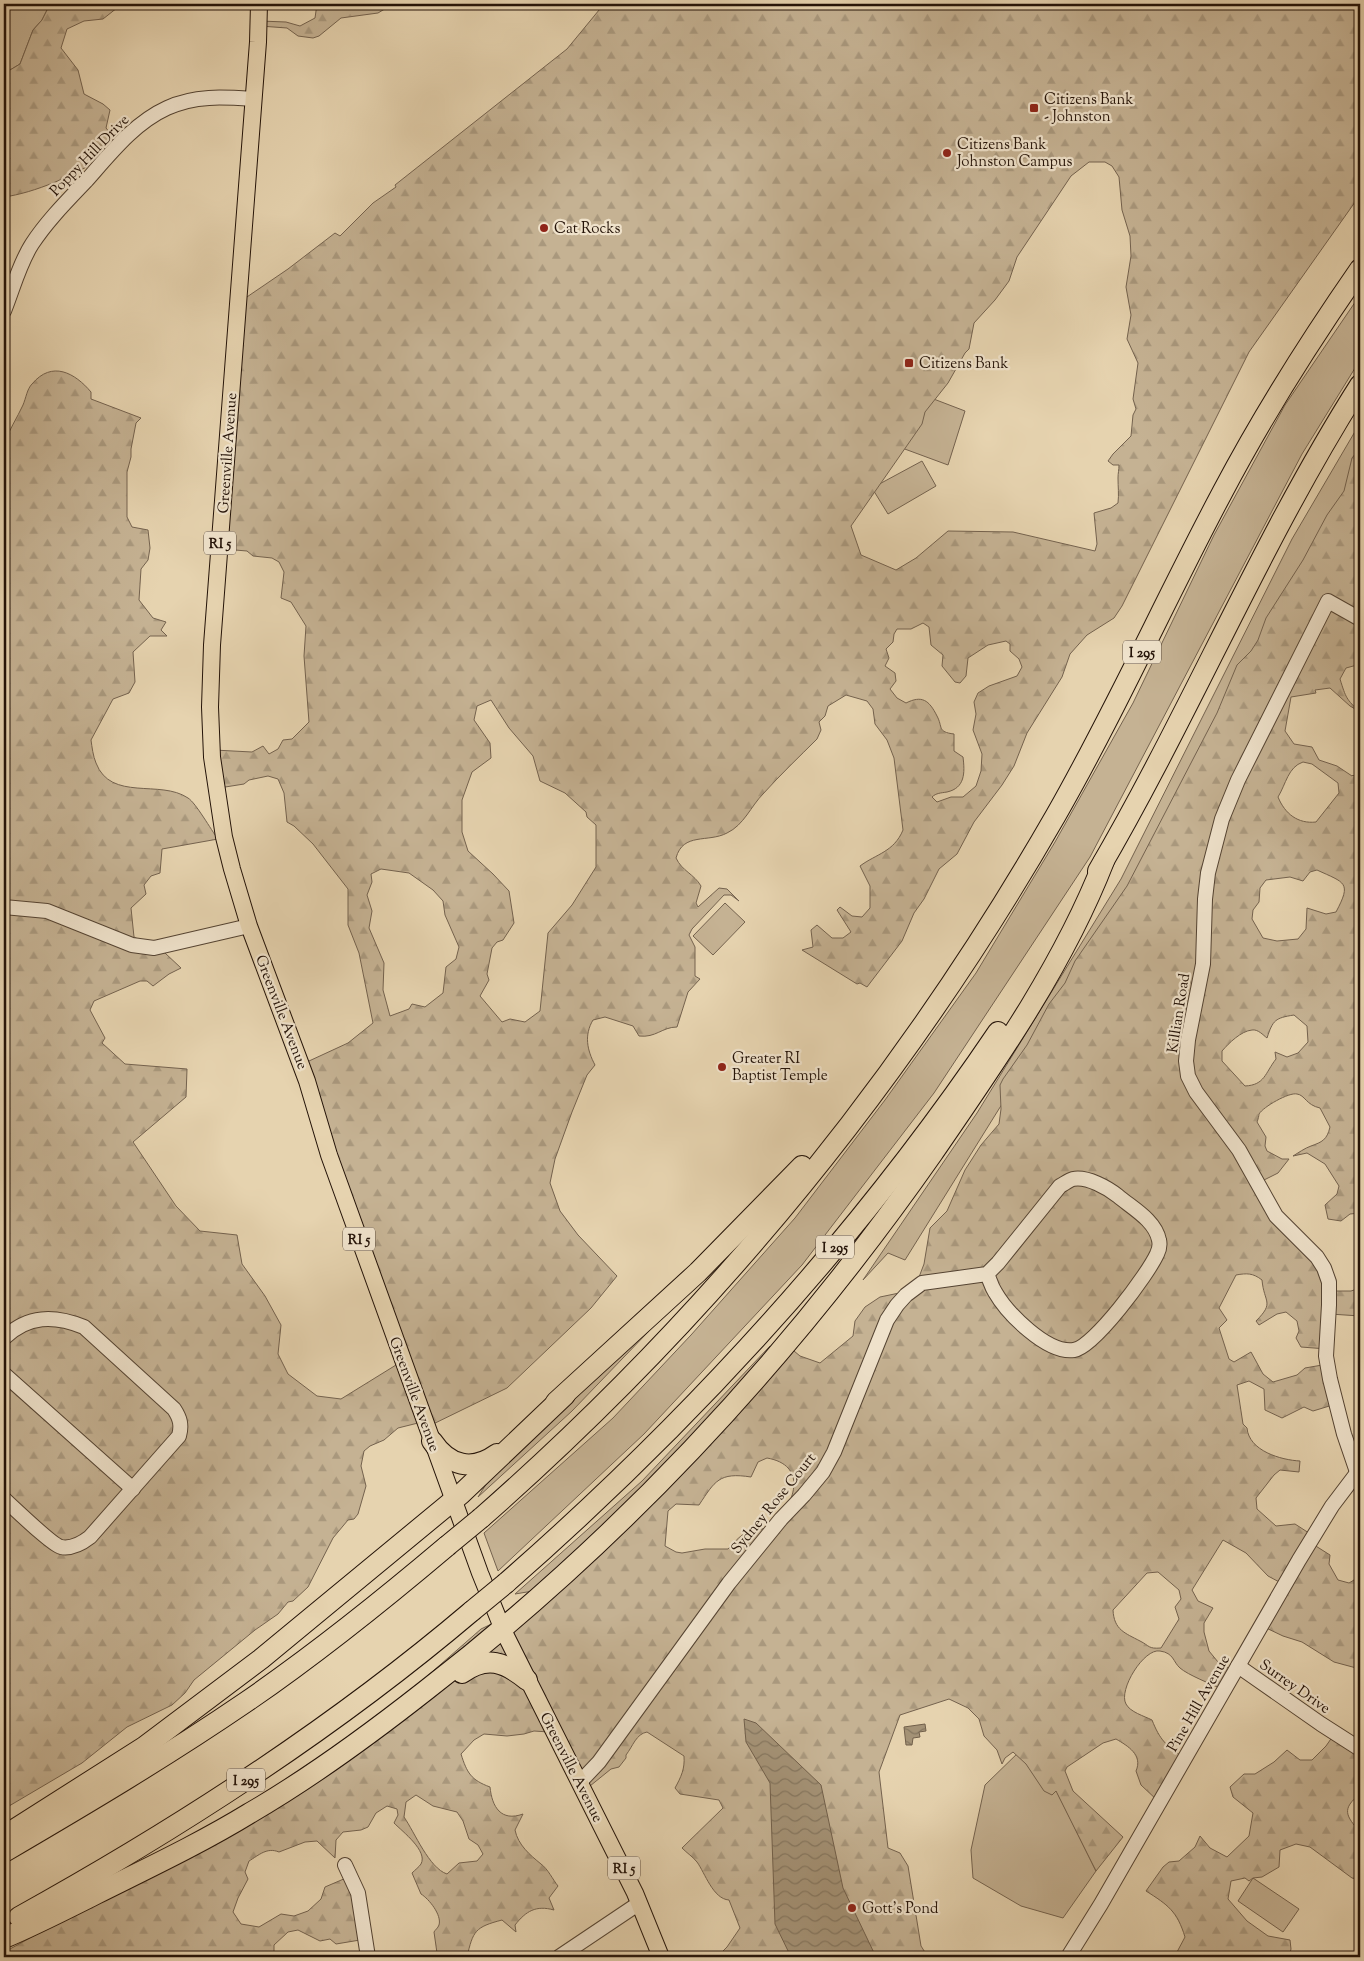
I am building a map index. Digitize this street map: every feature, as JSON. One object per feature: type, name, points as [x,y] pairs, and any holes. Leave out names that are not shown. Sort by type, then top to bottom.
[{"type":"highway","name":"I 295","points":[[4,1852],[133,1775],[246,1702],[334,1637],[447,1546],[587,1420],[664,1342],[762,1234],[865,1106],[964,964],[1036,848],[1108,720],[1206,523],[1241,458],[1298,363],[1360,269]]},
{"type":"highway","name":"I 295","points":[[4,1925],[143,1846],[243,1782],[356,1702],[472,1612],[601,1496],[685,1413],[759,1334],[854,1224],[920,1140],[988,1046],[1048,955],[1104,861],[1156,766],[1283,516],[1360,385]]},
{"type":"highway","points":[[4,1938],[188,1849],[251,1813],[350,1748],[415,1700],[503,1630],[631,1512],[694,1448],[756,1380],[842,1276],[930,1157],[1059,960],[1076,928],[1104,861]]},
{"type":"highway","points":[[4,1836],[114,1767],[203,1704],[261,1659],[454,1500],[698,1272],[820,1147],[865,1106]]},
{"type":"highway","points":[[432,1441],[442,1453],[454,1461],[466,1465],[479,1464],[496,1454],[542,1413],[566,1395]]},
{"type":"highway","points":[[415,1700],[438,1690],[469,1668],[485,1662],[508,1667],[527,1680]]},
{"type":"main road","name":"Greenville Avenue","points":[[259,4],[212,645],[210,707],[212,757],[224,836],[249,926],[307,1081],[329,1155],[432,1441],[503,1630],[620,1861],[661,1957]]},
{"type":"street","name":"Poppy Hill Drive","points":[[4,311],[26,256],[46,225],[122,141],[139,126],[169,107],[196,98],[217,96],[253,99]]},
{"type":"street","name":"Killian Road","points":[[1359,1470],[1344,1434],[1326,1356],[1330,1305],[1329,1282],[1324,1268],[1317,1256],[1276,1216],[1239,1150],[1196,1092],[1188,1076],[1186,1061],[1188,1040],[1203,964],[1205,900],[1208,873],[1228,801],[1328,601],[1360,619]]},
{"type":"street","points":[[4,907],[47,911],[132,945],[154,948],[249,926]]},
{"type":"street","points":[[1074,1178],[1093,1182],[1111,1191],[1144,1216],[1156,1231],[1160,1241],[1158,1253],[1148,1269],[1102,1329],[1087,1345],[1074,1350],[1059,1348],[1026,1328],[1010,1312],[994,1291],[987,1274],[1060,1186],[1074,1178]]},
{"type":"street","name":"Sydney Rose Court","points":[[580,1782],[599,1762],[729,1583],[781,1519],[804,1496],[823,1472],[834,1452],[887,1320],[897,1304],[922,1283],[987,1274]]},
{"type":"street","points":[[4,1338],[24,1322],[53,1319],[74,1323],[84,1328],[174,1409],[180,1417],[182,1427],[179,1436],[90,1537],[81,1544],[71,1548],[58,1547],[4,1499]]},
{"type":"street","points":[[4,1374],[133,1489]]},
{"type":"street","name":"Pine Hill Avenue","points":[[1068,1957],[1101,1904],[1332,1506],[1359,1470]]},
{"type":"street","name":"Surrey Drive","points":[[1238,1666],[1360,1749]]},
{"type":"street","points":[[345,1865],[358,1893],[368,1957]]},
{"type":"street","points":[[558,1957],[638,1904]]},
{"type":"green space","points":[[4,4],[50,4],[42,20],[33,30],[20,64],[10,70],[4,70]]},
{"type":"green space","points":[[50,4],[122,4],[103,19],[84,21],[67,29],[61,48],[78,70],[84,94],[110,110],[106,128],[117,141],[101,158],[80,171],[28,192],[4,197],[4,70],[10,70],[20,64],[33,30],[42,20]]},
{"type":"green space","points":[[317,4],[393,4],[378,13],[341,18],[319,36],[313,38],[298,36],[287,28],[260,26],[260,21],[286,22],[300,26],[315,18]]},
{"type":"green space","points":[[604,4],[1360,4],[1360,195],[1249,352],[1122,606],[1114,618],[1087,635],[1070,654],[1062,677],[1027,733],[1014,766],[974,822],[957,854],[939,869],[924,899],[914,913],[902,941],[867,987],[860,983],[857,984],[802,950],[813,947],[811,930],[817,925],[832,938],[843,938],[851,932],[837,910],[840,907],[852,916],[862,917],[870,908],[870,886],[860,866],[890,848],[903,830],[894,758],[887,740],[875,724],[873,709],[867,701],[846,695],[828,706],[825,716],[819,722],[821,730],[817,739],[769,787],[733,830],[720,836],[690,841],[679,850],[676,858],[701,886],[696,903],[698,907],[719,888],[727,889],[739,901],[731,895],[724,895],[692,929],[689,935],[695,947],[695,976],[700,979],[688,992],[677,1027],[672,1027],[655,1034],[639,1036],[633,1026],[605,1017],[593,1020],[588,1031],[590,1054],[595,1065],[587,1075],[572,1112],[555,1159],[550,1183],[560,1211],[578,1235],[617,1276],[591,1308],[507,1388],[427,1427],[418,1423],[398,1428],[384,1440],[364,1451],[361,1466],[366,1486],[358,1514],[354,1519],[348,1520],[333,1538],[308,1587],[293,1601],[288,1602],[278,1614],[255,1630],[194,1680],[185,1693],[172,1705],[127,1727],[82,1763],[4,1809],[4,444],[30,386],[47,372],[63,372],[71,375],[91,392],[91,399],[141,418],[136,423],[127,472],[127,517],[132,527],[148,530],[150,548],[148,560],[141,569],[139,600],[153,618],[166,622],[161,630],[167,636],[150,636],[133,652],[135,682],[129,693],[113,699],[91,740],[93,751],[96,763],[103,775],[113,782],[124,786],[164,790],[188,798],[218,839],[162,849],[160,873],[151,876],[144,885],[146,894],[131,908],[134,937],[165,953],[181,968],[153,986],[147,981],[140,981],[94,1001],[90,1010],[105,1038],[102,1043],[125,1064],[187,1069],[186,1097],[133,1142],[176,1206],[200,1231],[237,1235],[242,1264],[265,1296],[281,1325],[278,1354],[288,1374],[317,1396],[341,1399],[396,1365],[296,1067],[348,1043],[373,1023],[359,953],[348,925],[348,889],[313,844],[287,822],[284,793],[278,779],[268,776],[249,780],[244,784],[219,788],[214,750],[252,752],[263,746],[269,754],[278,749],[283,740],[292,739],[309,722],[304,656],[306,626],[291,602],[281,598],[284,572],[279,562],[272,558],[253,556],[247,551],[223,549],[241,301],[288,269],[335,233],[340,236],[373,203],[396,187],[395,185],[567,49]],"holes":[[[1089,162],[1105,162],[1112,166],[1119,177],[1122,210],[1130,236],[1131,256],[1126,287],[1131,315],[1127,339],[1138,363],[1133,399],[1136,409],[1133,415],[1131,436],[1108,461],[1113,465],[1119,465],[1118,503],[1111,508],[1094,513],[1097,544],[1095,551],[1013,532],[948,531],[916,558],[896,570],[861,555],[851,526],[922,424],[925,412],[948,383],[969,349],[974,323],[1009,281],[1017,257],[1071,176]],[[923,623],[929,627],[931,645],[943,655],[942,666],[955,682],[960,683],[966,676],[968,658],[988,645],[1006,641],[1010,644],[1010,651],[1019,659],[1022,667],[1017,676],[989,686],[978,693],[974,702],[976,714],[973,730],[982,754],[981,771],[976,786],[963,797],[951,797],[937,802],[932,797],[953,790],[960,783],[964,774],[963,757],[954,751],[954,734],[945,732],[941,728],[931,706],[924,700],[916,699],[906,703],[897,698],[890,689],[896,681],[895,673],[885,666],[889,658],[886,649],[893,642],[897,629],[911,629]],[[491,700],[509,728],[533,756],[540,781],[565,793],[586,812],[587,817],[596,825],[596,867],[572,905],[548,933],[540,1011],[525,1022],[510,1019],[502,1022],[480,996],[489,980],[487,974],[492,948],[497,942],[503,940],[514,923],[509,891],[468,851],[462,832],[462,800],[472,772],[491,758],[490,743],[474,720],[477,706]],[[381,869],[409,873],[433,890],[443,901],[445,915],[459,947],[456,959],[446,967],[443,993],[425,1007],[412,1004],[409,1009],[390,1016],[383,990],[384,963],[369,928],[372,911],[367,895],[372,882],[371,874]]]},
{"type":"green space","points":[[1360,295],[1360,360],[1302,454],[1090,857],[934,1093],[802,1265],[644,1434],[498,1571],[484,1533],[613,1418],[691,1335],[795,1218],[885,1100],[976,973],[1055,842],[1133,703],[1214,535],[1285,405]]},
{"type":"green space","points":[[918,393],[965,411],[948,465],[902,448]]},
{"type":"green space","points":[[1360,423],[1360,479],[1147,871],[905,1260],[888,1253],[863,1280],[977,1113],[1121,879],[1292,539]]},
{"type":"green space","points":[[1360,448],[1360,661],[1357,665],[1346,668],[1340,679],[1347,698],[1360,712],[1350,706],[1330,688],[1315,690],[1316,693],[1291,697],[1285,731],[1294,744],[1312,747],[1319,760],[1337,766],[1352,776],[1360,778],[1360,1213],[1350,1214],[1341,1221],[1328,1219],[1325,1205],[1337,1194],[1339,1186],[1325,1164],[1307,1153],[1293,1156],[1326,1138],[1330,1127],[1320,1108],[1315,1107],[1300,1095],[1293,1094],[1276,1101],[1261,1111],[1257,1122],[1266,1137],[1265,1146],[1267,1151],[1282,1159],[1289,1159],[1278,1173],[1260,1182],[1261,1187],[1306,1243],[1331,1291],[1351,1291],[1360,1288],[1360,1316],[1330,1314],[1327,1349],[1301,1347],[1296,1338],[1299,1331],[1297,1321],[1286,1312],[1277,1314],[1259,1325],[1256,1321],[1267,1306],[1262,1280],[1250,1274],[1243,1274],[1236,1275],[1219,1308],[1227,1320],[1219,1328],[1229,1359],[1234,1362],[1251,1352],[1263,1374],[1273,1382],[1297,1375],[1305,1368],[1328,1364],[1336,1404],[1313,1411],[1304,1407],[1282,1418],[1265,1410],[1264,1389],[1249,1381],[1237,1385],[1243,1424],[1247,1428],[1253,1443],[1267,1453],[1284,1459],[1300,1461],[1299,1472],[1280,1470],[1274,1475],[1256,1498],[1257,1509],[1276,1526],[1295,1524],[1312,1535],[1311,1543],[1330,1555],[1329,1564],[1338,1580],[1349,1583],[1360,1572],[1360,1669],[1334,1662],[1302,1642],[1262,1626],[1283,1584],[1268,1576],[1246,1553],[1223,1540],[1192,1590],[1198,1601],[1213,1608],[1204,1623],[1204,1632],[1209,1651],[1218,1662],[1234,1671],[1222,1689],[1184,1671],[1165,1652],[1154,1652],[1140,1663],[1129,1680],[1126,1689],[1125,1698],[1128,1707],[1134,1712],[1152,1720],[1164,1742],[1185,1758],[1158,1801],[1141,1785],[1136,1771],[1138,1760],[1136,1756],[1129,1748],[1116,1739],[1103,1743],[1067,1767],[1065,1771],[1073,1791],[1123,1837],[1096,1871],[1056,1791],[1052,1795],[1044,1791],[1026,1764],[1013,1752],[1005,1758],[1002,1764],[997,1750],[984,1736],[979,1719],[968,1708],[949,1699],[900,1715],[879,1772],[888,1848],[900,1853],[908,1866],[921,1946],[928,1957],[717,1957],[727,1947],[740,1928],[729,1900],[723,1899],[718,1895],[697,1862],[682,1848],[723,1808],[719,1800],[680,1794],[675,1788],[682,1773],[684,1756],[647,1732],[643,1733],[635,1741],[619,1767],[611,1769],[590,1786],[549,1732],[534,1731],[507,1736],[484,1734],[474,1740],[461,1754],[465,1766],[471,1775],[478,1782],[490,1787],[493,1801],[499,1811],[509,1816],[523,1814],[515,1830],[525,1849],[546,1869],[558,1886],[549,1898],[554,1910],[542,1908],[532,1910],[515,1925],[516,1932],[502,1920],[486,1925],[477,1931],[471,1941],[467,1957],[432,1957],[437,1953],[434,1932],[439,1926],[439,1917],[428,1900],[421,1894],[412,1873],[421,1864],[421,1853],[394,1823],[398,1815],[397,1809],[387,1806],[376,1813],[368,1827],[361,1830],[343,1832],[336,1840],[335,1858],[317,1841],[305,1842],[279,1852],[267,1851],[249,1861],[245,1872],[248,1879],[233,1912],[241,1924],[259,1927],[281,1914],[294,1916],[308,1911],[321,1899],[325,1887],[346,1878],[353,1892],[360,1940],[336,1944],[330,1939],[320,1941],[298,1930],[288,1932],[274,1945],[274,1957],[4,1957],[4,1954],[10,1949],[201,1844],[384,1714],[481,1629],[504,1618],[534,1592],[788,1346],[800,1356],[820,1363],[853,1336],[855,1321],[865,1307],[880,1297],[904,1292],[916,1285],[924,1264],[930,1228],[947,1211],[965,1170],[981,1145],[999,1124],[1001,1109],[1000,1085],[1003,1079],[1027,1045],[1049,1004],[1065,983],[1075,961],[1127,886],[1217,713],[1237,665],[1251,651],[1258,640],[1266,618],[1303,560],[1327,515],[1344,491],[1352,458]],"holes":[[[1303,762],[1312,764],[1338,783],[1339,793],[1316,822],[1303,821],[1293,817],[1284,808],[1278,797],[1291,772],[1298,764]],[[1317,870],[1340,881],[1343,885],[1344,895],[1336,912],[1326,914],[1307,908],[1306,929],[1298,939],[1277,941],[1263,938],[1252,919],[1253,910],[1259,902],[1260,888],[1266,880],[1290,877],[1303,881],[1310,872]],[[1294,1015],[1307,1026],[1308,1042],[1298,1053],[1287,1057],[1275,1052],[1276,1059],[1261,1081],[1245,1086],[1222,1061],[1222,1051],[1228,1044],[1248,1031],[1256,1030],[1267,1038],[1273,1024],[1283,1017]],[[767,1458],[780,1462],[788,1468],[793,1476],[794,1485],[788,1505],[772,1526],[743,1534],[728,1549],[705,1549],[682,1553],[665,1546],[668,1511],[676,1504],[699,1505],[714,1484],[725,1477],[751,1477],[758,1462]],[[1158,1572],[1179,1590],[1181,1599],[1175,1607],[1179,1619],[1161,1648],[1149,1647],[1121,1630],[1116,1622],[1113,1610],[1147,1573]],[[416,1795],[433,1806],[457,1812],[463,1821],[469,1839],[478,1845],[483,1854],[477,1861],[459,1863],[447,1874],[428,1858],[404,1817],[406,1802]]]},
{"type":"green space","points":[[922,461],[936,486],[888,514],[872,488]]},
{"type":"green space","points":[[725,903],[745,922],[713,955],[693,936]]},
{"type":"green space","points":[[700,1278],[572,1411],[478,1497],[492,1475]]},
{"type":"green space","points":[[770,1346],[740,1388],[642,1492],[533,1591],[515,1594],[642,1481]]},
{"type":"green space","points":[[1335,1733],[1360,1747],[1360,1794],[1350,1804],[1348,1813],[1351,1821],[1360,1832],[1360,1880],[1352,1878],[1310,1847],[1296,1844],[1280,1850],[1279,1867],[1262,1877],[1253,1878],[1249,1881],[1245,1878],[1231,1881],[1228,1899],[1247,1921],[1268,1936],[1290,1940],[1291,1949],[1289,1957],[1172,1957],[1185,1937],[1182,1928],[1171,1910],[1146,1891],[1163,1867],[1169,1862],[1179,1861],[1195,1847],[1200,1836],[1210,1848],[1227,1857],[1249,1836],[1253,1813],[1233,1797],[1230,1787],[1244,1774],[1255,1774],[1274,1762],[1287,1750],[1300,1760],[1312,1760],[1326,1746]]},
{"type":"green space","points":[[1022,1749],[1056,1790],[1096,1871],[1063,1918],[1021,1906],[973,1878],[971,1850],[985,1785]]},
{"type":"green space","points":[[1253,1878],[1299,1909],[1283,1932],[1238,1901]]},
{"type":"water","points":[[744,1719],[756,1723],[821,1785],[843,1888],[876,1957],[791,1957],[775,1924],[770,1783],[746,1742]]},
{"type":"water","points":[[925,1724],[926,1731],[919,1732],[920,1737],[913,1738],[912,1745],[906,1745],[904,1727]]},
{"type":"place","name":"Citizens Bank - Johnston","points":[[1034,108]]},
{"type":"place","name":"Citizens Bank Johnston Campus","points":[[947,153]]},
{"type":"place","name":"Cat Rocks","points":[[544,228]]},
{"type":"place","name":"Citizens Bank","points":[[909,363]]},
{"type":"place","name":"Greater RI Baptist Temple","points":[[722,1067]]},
{"type":"place","name":"Gott's Pond","points":[[852,1908]]}]
